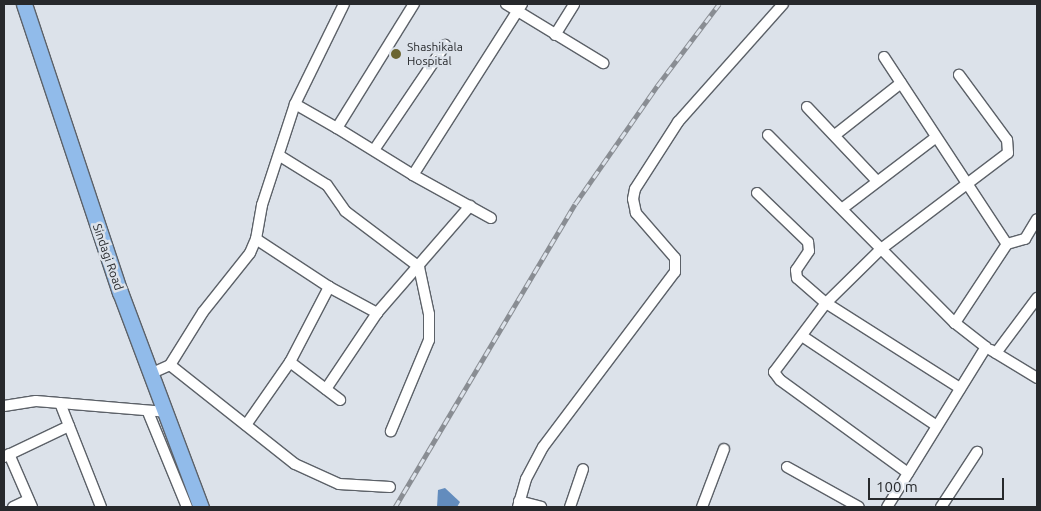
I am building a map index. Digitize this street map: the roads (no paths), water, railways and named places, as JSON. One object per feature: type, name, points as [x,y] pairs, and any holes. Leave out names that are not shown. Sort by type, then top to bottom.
[{"type":"main road","name":"Sindagi Road","points":[[24,7],[150,374],[201,507]]},
{"type":"street","points":[[337,128],[414,4]]},
{"type":"street","points":[[506,4],[520,7],[555,35],[603,63]]},
{"type":"street","points":[[555,35],[574,4]]},
{"type":"street","points":[[541,507],[518,504],[526,479],[543,447],[676,272],[675,258],[636,213],[632,198],[635,189],[678,122],[783,4]]},
{"type":"street","points":[[150,374],[170,365],[203,312],[241,266],[256,239],[262,205],[280,156],[295,104],[339,6]]},
{"type":"street","points":[[413,175],[520,7]]},
{"type":"street","points":[[374,150],[445,45]]},
{"type":"street","points":[[884,57],[934,138],[1007,244]]},
{"type":"street","points":[[908,472],[776,376],[776,366],[802,336],[826,303],[880,249],[965,182],[1004,159],[1009,146],[959,75]]},
{"type":"street","points":[[835,136],[901,83]]},
{"type":"street","points":[[295,104],[413,175],[491,218]]},
{"type":"street","points":[[807,107],[877,181]]},
{"type":"street","points":[[768,135],[843,208],[880,249],[955,323],[996,353],[1037,378]]},
{"type":"street","points":[[843,208],[934,138]]},
{"type":"street","points":[[280,156],[327,185],[345,211],[419,267],[429,314],[429,340],[391,431]]},
{"type":"street","points":[[757,193],[808,242],[809,252],[796,274],[826,303],[960,388]]},
{"type":"street","points":[[326,389],[377,313],[419,267],[470,206]]},
{"type":"street","points":[[955,323],[1007,244],[1025,239],[1037,219]]},
{"type":"street","points":[[256,239],[329,286],[377,313]]},
{"type":"street","points":[[246,425],[290,362],[329,286]]},
{"type":"street","points":[[996,353],[1037,298]]},
{"type":"street","points":[[802,336],[937,426]]},
{"type":"street","points":[[887,507],[986,346]]},
{"type":"street","points":[[290,362],[340,400]]},
{"type":"street","points":[[170,365],[295,464],[318,477],[338,484],[390,487]]},
{"type":"street","points":[[4,406],[36,400],[148,412],[166,412]]},
{"type":"street","points":[[60,403],[101,507]]},
{"type":"street","points":[[148,412],[187,507]]},
{"type":"street","points":[[13,507],[30,503],[6,456],[69,426]]},
{"type":"street","points":[[702,507],[724,449]]},
{"type":"street","points":[[941,507],[977,452]]},
{"type":"street","points":[[787,467],[859,507]]},
{"type":"street","points":[[570,507],[583,469]]},
{"type":"water","points":[[445,488],[460,502],[457,507],[437,507],[438,490]]},
{"type":"railway","points":[[395,507],[575,204],[657,86],[719,4]]},
{"type":"place","name":"Shashikala Hospital","points":[[396,54]]}]
